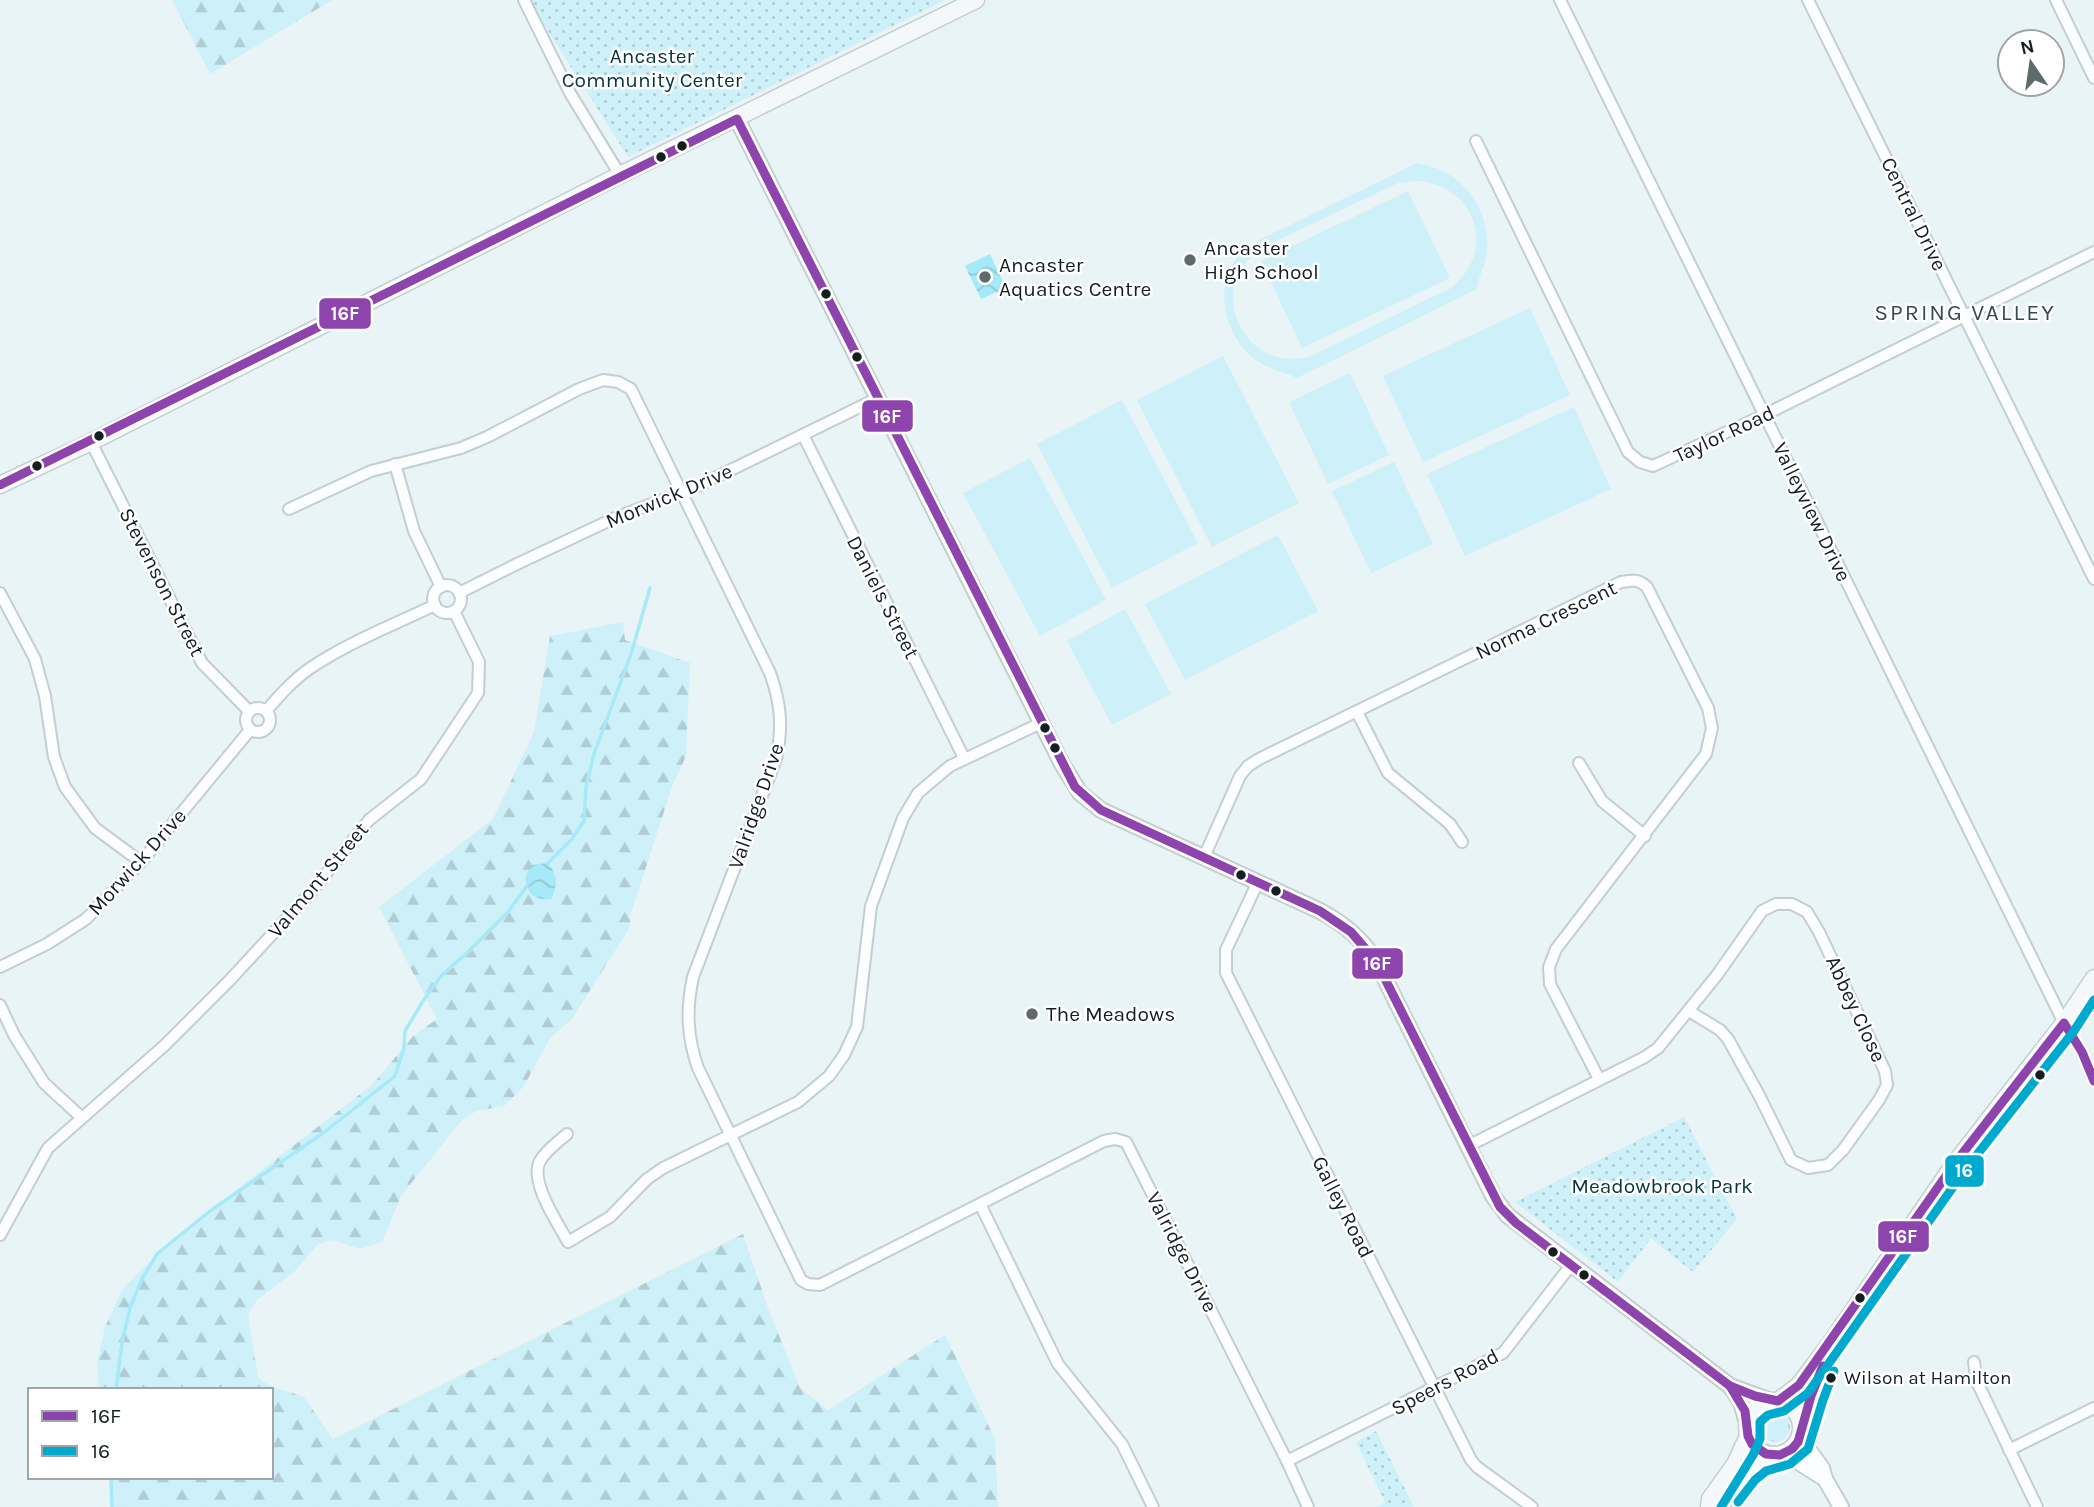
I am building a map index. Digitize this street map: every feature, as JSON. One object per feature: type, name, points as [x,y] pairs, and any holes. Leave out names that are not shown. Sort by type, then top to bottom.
[{"type":"main road","points":[[0,485],[976,0]]},
{"type":"main road","points":[[1709,1507],[1710,1499],[1735,1464],[1756,1408],[1775,1401],[1799,1385],[1955,1163],[2064,1023],[2094,978]]},
{"type":"main road","points":[[1718,1507],[1746,1471],[1760,1460],[1792,1449],[1830,1344]]},
{"type":"main road","points":[[1775,1401],[1794,1409],[1801,1429]]},
{"type":"main road","points":[[1748,1430],[1758,1450],[1779,1454]]},
{"type":"street","points":[[524,0],[570,93],[620,175]]},
{"type":"street","name":"Valleyview Drive","points":[[1560,0],[2094,1081]]},
{"type":"street","name":"Central Drive","points":[[1808,0],[2094,579]]},
{"type":"street","points":[[2056,0],[2094,78]]},
{"type":"street","points":[[737,119],[1070,779],[1085,798],[1101,810],[1258,882],[1334,919],[1350,930],[1376,961],[1500,1207],[1516,1223],[1730,1386],[1741,1402],[1748,1430]]},
{"type":"street","name":"Taylor Road","points":[[1476,141],[1628,452],[1640,462],[1653,466],[1764,415],[2094,252]]},
{"type":"street","name":"Valridge Drive","points":[[289,509],[351,479],[395,464],[461,448],[579,388],[603,380],[618,382],[631,389],[779,697],[780,740],[773,768],[696,969],[689,997],[688,1024],[693,1054],[801,1280],[820,1285],[1104,1141],[1115,1139],[1126,1142],[1308,1507]]},
{"type":"street","name":"Morwick Drive","points":[[459,593],[615,518],[680,494],[878,398]]},
{"type":"street","name":"Daniels Street","points":[[803,435],[964,758]]},
{"type":"street","name":"Stevenson Street","points":[[91,442],[202,663],[249,711]]},
{"type":"street","points":[[395,464],[414,531],[441,587]]},
{"type":"street","name":"Norma Crescent","points":[[1204,857],[1240,776],[1248,766],[1621,582],[1636,579],[1647,587],[1708,708],[1712,728],[1706,754],[1556,949],[1549,967],[1550,984],[1598,1079]]},
{"type":"street","points":[[441,587],[452,587],[459,593],[460,604],[454,611],[443,612],[435,606],[435,593],[441,587]]},
{"type":"street","points":[[0,593],[35,659],[45,696],[54,757],[65,787],[95,828],[141,862]]},
{"type":"street","points":[[266,711],[286,688],[308,669],[435,606]]},
{"type":"street","name":"Valmont Street","points":[[0,1234],[48,1148],[165,1045],[229,982],[313,890],[369,820],[421,779],[478,693],[479,662],[454,611]]},
{"type":"street","points":[[258,708],[266,711],[270,721],[267,728],[261,732],[250,730],[246,722],[249,711],[258,708]]},
{"type":"street","points":[[1357,712],[1388,773],[1450,824],[1462,842]]},
{"type":"street","points":[[568,1134],[547,1151],[541,1160],[537,1176],[568,1242],[610,1217],[647,1179],[663,1168],[810,1094],[830,1076],[853,1036],[859,1015],[871,906],[899,825],[918,793],[942,772],[964,758],[1041,723]]},
{"type":"street","name":"Morwick Drive","points":[[0,967],[47,944],[86,919],[141,862],[250,730]]},
{"type":"street","points":[[1578,763],[1602,801],[1645,836]]},
{"type":"street","name":"Galley Road","points":[[1258,882],[1226,950],[1226,972],[1466,1451],[1477,1467],[1532,1507]]},
{"type":"street","name":"Abbey Close","points":[[1468,1146],[1598,1079],[1645,1058],[1658,1048],[1689,1011],[1762,911],[1776,904],[1792,904],[1807,912],[1819,932],[1885,1071],[1886,1085],[1880,1100],[1843,1150],[1828,1165],[1808,1168],[1791,1160],[1728,1039],[1720,1030],[1689,1011]]},
{"type":"street","points":[[0,1005],[14,1035],[44,1083],[80,1118]]},
{"type":"street","points":[[981,1205],[1058,1364],[1122,1444],[1153,1507]]},
{"type":"street","name":"Speers Road","points":[[1287,1461],[1507,1349],[1571,1265]]},
{"type":"street","points":[[1974,1362],[1977,1382],[2037,1507]]},
{"type":"street","points":[[1730,1386],[1775,1401]]},
{"type":"street","points":[[2009,1450],[2094,1408]]},
{"type":"street","points":[[1801,1429],[1808,1449],[1822,1468],[1825,1479],[1841,1507]]},
{"type":"street","points":[[1779,1454],[1825,1479]]},
{"type":"green space","points":[[172,0],[332,0],[210,74]]},
{"type":"green space","name":"Ancaster Community Center","points":[[532,0],[945,0],[628,157],[540,18]]},
{"type":"green space","points":[[1417,163],[1443,171],[1472,196],[1483,219],[1487,244],[1477,289],[1297,378],[1266,366],[1250,356],[1233,333],[1224,292],[1232,265],[1245,247]],"holes":[[[1419,181],[1439,186],[1455,195],[1467,208],[1474,223],[1476,239],[1474,257],[1465,273],[1451,288],[1309,357],[1277,357],[1264,352],[1244,333],[1234,308],[1236,281],[1247,262],[1266,246],[1398,183]]]},
{"type":"green space","points":[[1408,191],[1450,278],[1302,348],[1261,261]]},
{"type":"green space","points":[[1530,308],[1570,395],[1423,462],[1383,376]]},
{"type":"green space","points":[[1223,356],[1299,503],[1212,547],[1137,400]]},
{"type":"green space","points":[[1350,373],[1389,455],[1328,484],[1289,402]]},
{"type":"green space","points":[[1122,400],[1198,543],[1112,588],[1037,444]]},
{"type":"green space","points":[[1574,407],[1611,489],[1465,556],[1427,474]]},
{"type":"green space","points":[[1030,458],[1106,600],[1040,636],[963,493]]},
{"type":"green space","points":[[1394,462],[1433,544],[1371,573],[1332,491]]},
{"type":"green space","points":[[1278,535],[1318,611],[1185,680],[1145,604]]},
{"type":"green space","points":[[1125,609],[1171,694],[1112,725],[1067,641]]},
{"type":"green space","points":[[623,622],[625,640],[690,663],[686,756],[672,787],[630,916],[630,927],[572,1019],[550,1038],[524,1086],[504,1106],[476,1111],[460,1122],[401,1196],[382,1242],[360,1249],[332,1240],[318,1244],[295,1271],[257,1300],[248,1315],[258,1377],[268,1385],[304,1397],[333,1439],[743,1234],[768,1308],[800,1388],[828,1410],[945,1335],[995,1439],[998,1507],[112,1507],[109,1479],[273,1479],[273,1388],[99,1388],[97,1363],[105,1327],[122,1290],[171,1240],[372,1085],[413,1036],[437,1019],[379,907],[493,819],[534,732],[550,636]]},
{"type":"green space","name":"Meadowbrook Park","points":[[1684,1117],[1737,1219],[1693,1272],[1651,1238],[1618,1282],[1515,1202]]},
{"type":"green space","points":[[1775,1412],[1781,1413],[1789,1421],[1789,1433],[1781,1441],[1775,1442],[1769,1441],[1761,1433],[1760,1427],[1761,1421],[1769,1413]]},
{"type":"green space","points":[[1376,1431],[1414,1507],[1377,1507],[1385,1502],[1356,1442]]},
{"type":"water","name":"Ancaster Aquatics Centre","points":[[990,254],[1006,288],[981,299],[965,266]]},
{"type":"water","points":[[548,863],[554,872],[555,889],[551,899],[540,899],[530,892],[525,878],[531,865]]},
{"type":"waterway","points":[[548,863],[571,840],[584,821],[586,787],[594,754],[631,654],[650,588]]},
{"type":"waterway","points":[[116,1388],[122,1342],[130,1308],[142,1279],[157,1254],[210,1211],[326,1131],[395,1076],[404,1048],[405,1031],[423,1001],[441,976],[508,912],[527,886]]},
{"type":"waterway","points":[[111,1479],[112,1507]]},
{"type":"transit line","name":"16F","points":[[0,485],[737,119],[1075,787],[1101,810],[1320,911],[1351,932],[1376,961],[1500,1207],[1516,1223],[1730,1386],[1778,1401],[1799,1385],[1955,1163],[2064,1023],[2082,1052],[2094,1081]]},
{"type":"transit line","name":"16","points":[[1721,1507],[1753,1455],[1760,1439],[1760,1422],[1768,1415],[1784,1411],[1808,1393],[1965,1170],[2074,1031],[2094,1000]]},
{"type":"transit line","name":"16F","points":[[1730,1386],[1745,1411],[1748,1436],[1752,1444],[1766,1454],[1780,1455],[1792,1449],[1798,1442],[1823,1366]]},
{"type":"transit line","name":"16","points":[[1738,1502],[1755,1480],[1766,1471],[1790,1464],[1808,1449],[1834,1371]]},
{"type":"place","name":"Ancaster High School","points":[[1190,260]]},
{"type":"place","name":"Ancaster Aquatics Centre","points":[[985,277]]},
{"type":"place","name":"The Meadows","points":[[1032,1014]]},
{"type":"place","name":"Wilson at Hamilton","points":[[1831,1378]]},
{"type":"district","name":"SPRING VALLEY","points":[[1965,312]]}]
